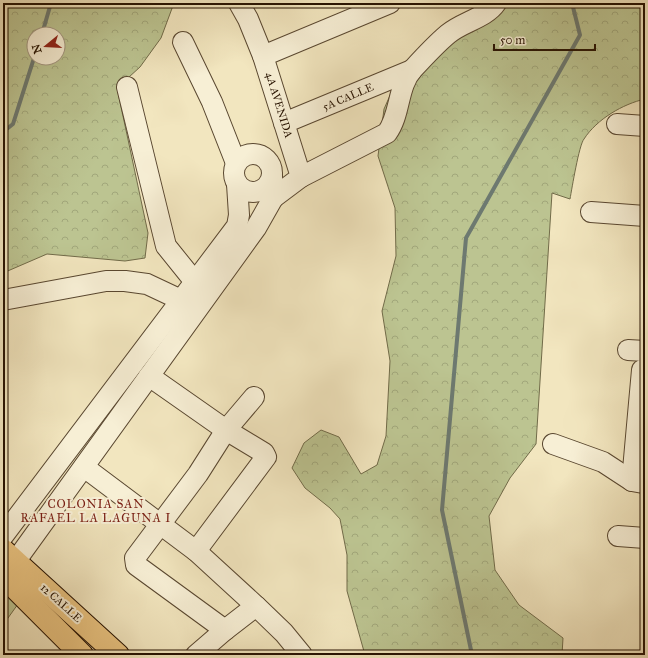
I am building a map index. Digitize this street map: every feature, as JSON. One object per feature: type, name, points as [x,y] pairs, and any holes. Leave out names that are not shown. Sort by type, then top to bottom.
[{"type":"main road","name":"12 CALLE","points":[[6,566],[82,655]]},
{"type":"main road","name":"12 CALLE","points":[[6,566],[118,655]]},
{"type":"street","points":[[226,3],[239,3]]},
{"type":"street","name":"4A AVENIDA","points":[[239,3],[248,19],[263,56],[301,177]]},
{"type":"street","points":[[263,56],[390,3]]},
{"type":"street","name":"5A CALLE","points":[[301,177],[355,151],[387,133],[393,124],[402,91],[412,70],[448,34],[478,17],[496,3]]},
{"type":"street","points":[[183,42],[212,102],[236,163]]},
{"type":"street","name":"5A CALLE","points":[[284,123],[412,70]]},
{"type":"street","points":[[127,87],[166,246],[195,282]]},
{"type":"street","points":[[617,124],[645,126]]},
{"type":"street","points":[[3,536],[237,226],[239,215],[237,184],[233,174],[236,163],[245,155],[256,154],[262,156],[270,164],[273,198]]},
{"type":"street","points":[[237,184],[246,191],[255,192],[268,185],[272,176]]},
{"type":"street","points":[[6,566],[84,467],[256,228],[273,198],[301,177]]},
{"type":"street","points":[[591,212],[645,216]]},
{"type":"street","points":[[3,300],[106,282],[125,281],[147,284],[181,300]]},
{"type":"street","points":[[553,444],[603,462],[639,482],[638,357]]},
{"type":"street","points":[[149,376],[226,430],[264,453],[266,457],[196,550]]},
{"type":"street","points":[[225,630],[136,565],[135,558],[198,474],[226,430],[254,397]]},
{"type":"street","points":[[84,467],[196,550],[284,633],[302,655]]},
{"type":"street","points":[[618,536],[645,538]]},
{"type":"street","points":[[196,655],[256,606]]},
{"type":"green space","points":[[3,3],[174,3],[161,38],[140,67],[117,88],[148,233],[145,258],[125,261],[47,254],[3,273]]},
{"type":"green space","points":[[478,3],[645,3],[645,99],[611,113],[589,132],[582,143],[570,199],[552,193],[536,444],[510,478],[489,516],[495,570],[519,605],[563,638],[562,655],[365,655],[347,591],[347,555],[340,519],[330,508],[305,488],[292,468],[304,443],[321,430],[339,437],[361,474],[377,465],[386,436],[390,361],[382,311],[396,256],[395,208],[378,156],[384,109],[396,82],[466,20]]},
{"type":"green space","points":[[3,589],[18,604],[3,625]]},
{"type":"waterway","points":[[44,26],[51,3]]},
{"type":"waterway","points":[[472,655],[442,510],[466,238],[580,35],[572,3]]},
{"type":"waterway","points":[[3,132],[13,124],[31,66]]},
{"type":"district","name":"COLONIA SAN RAFAEL LA LAGUNA I","points":[[96,511]]}]
